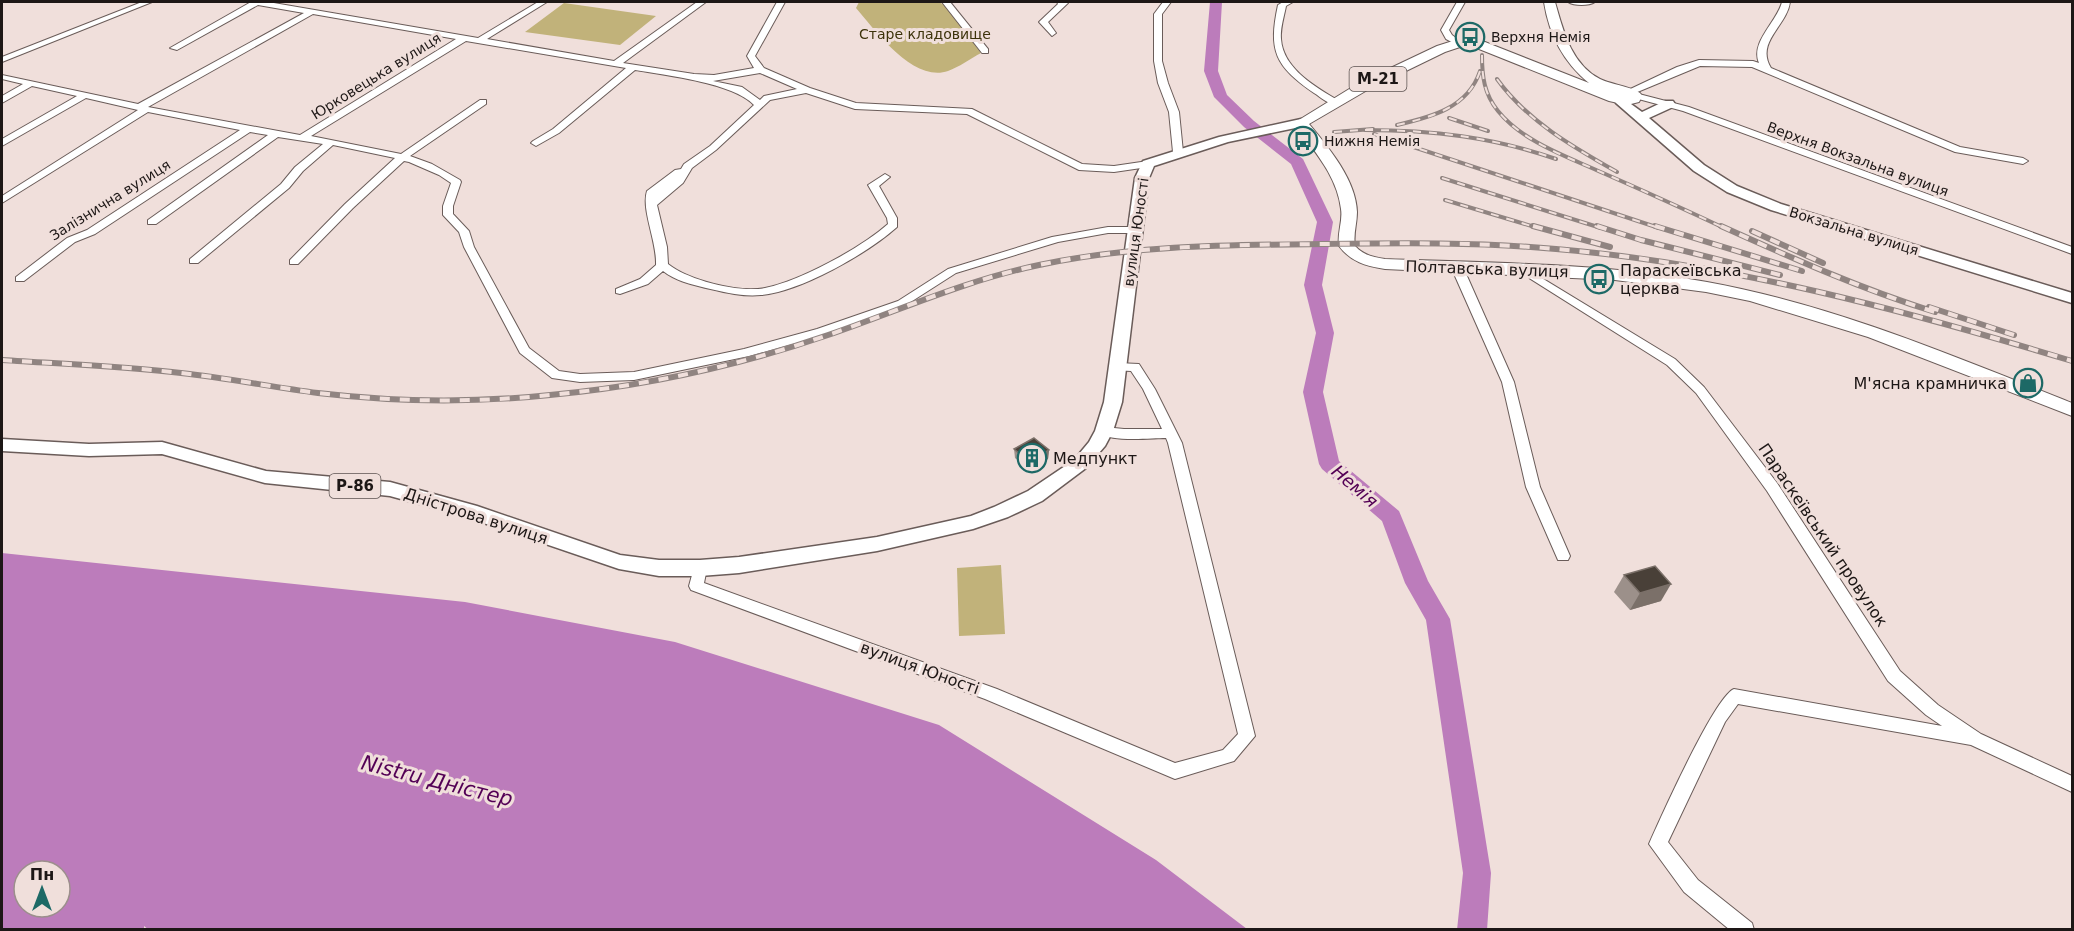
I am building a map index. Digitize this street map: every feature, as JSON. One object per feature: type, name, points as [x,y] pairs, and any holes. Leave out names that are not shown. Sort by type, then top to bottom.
[{"type":"highway","points":[[1549,2],[1559,39],[1570,60],[1615,91]]},
{"type":"highway","name":"М-21","points":[[1301,123],[1390,73],[1459,43]]},
{"type":"highway","name":"Вокзальна вулиця","points":[[1459,43],[1481,45],[1615,91]]},
{"type":"highway","points":[[1540,66],[1563,66],[1570,60]]},
{"type":"highway","name":"Полтавська вулиця","points":[[1301,123],[1323,149],[1342,186],[1348,208],[1346,241],[1350,250],[1365,260],[1385,264],[1522,269],[1632,277],[1751,296],[1839,321],[2073,410]]},
{"type":"main road","name":"Вокзальна вулиця","points":[[1615,91],[1646,115],[1654,128]]},
{"type":"main road","name":"Вокзальна вулиця","points":[[1615,91],[1699,168],[1732,189],[1776,207],[2073,298]]},
{"type":"main road","points":[[1646,115],[1669,104]]},
{"type":"main road","name":"вулиця Юності","points":[[700,568],[739,565],[877,544],[973,522],[1027,500],[1060,481],[1096,446],[1104,431],[1113,402],[1134,230],[1142,178],[1148,164],[1178,152],[1246,134],[1301,123]]},
{"type":"main road","name":"Дністрова вулиця","points":[[2,445],[89,450],[162,448],[265,477],[390,489],[470,511],[619,562],[659,568],[700,568]]},
{"type":"street","points":[[2,60],[148,2]]},
{"type":"street","name":"Юрковецька вулиця","points":[[174,48],[256,2],[694,77],[714,78],[761,70]]},
{"type":"street","points":[[480,40],[543,2]]},
{"type":"street","points":[[615,64],[702,2]]},
{"type":"street","points":[[781,2],[751,56],[753,62],[761,70],[840,103],[855,106],[969,111],[1079,167],[1098,171],[1128,169],[1148,164]]},
{"type":"street","points":[[946,2],[985,51]]},
{"type":"street","points":[[1053,33],[1042,22],[1061,7],[1064,3],[1061,2]]},
{"type":"street","points":[[1167,2],[1158,14],[1158,61],[1163,83],[1174,112],[1178,152]]},
{"type":"street","points":[[1289,2],[1282,5],[1276,43],[1288,67],[1304,82],[1336,103]]},
{"type":"street","points":[[1459,43],[1449,37],[1445,30],[1461,2]]},
{"type":"street","points":[[1572,2],[1591,2]]},
{"type":"street","points":[[1767,69],[1760,58],[1760,50],[1786,2]]},
{"type":"street","points":[[2,200],[143,108],[313,11]]},
{"type":"street","name":"Юрковецька вулиця","points":[[303,137],[464,38]]},
{"type":"street","points":[[1615,91],[1699,63],[1746,64],[1767,69],[1958,150],[2023,161]]},
{"type":"street","points":[[537,142],[556,130],[633,67]]},
{"type":"street","name":"Юрковецька вулиця","points":[[694,77],[739,89],[751,96],[759,105]]},
{"type":"street","points":[[2,78],[248,129],[331,142],[401,158],[443,171],[456,182],[448,206],[448,215],[464,231],[468,246],[524,350],[556,375],[580,378],[634,376],[745,353],[821,332],[902,303],[952,271],[1056,239],[1108,230],[1134,230]]},
{"type":"street","points":[[2,100],[31,83]]},
{"type":"street","points":[[620,291],[640,285],[653,276],[662,265],[663,252],[651,205],[651,193],[713,148],[767,98],[807,90]]},
{"type":"street","name":"Верхня Вокзальна вулиця","points":[[1615,91],[1669,104],[2073,251]]},
{"type":"street","points":[[2,143],[85,95]]},
{"type":"street","points":[[294,262],[349,206],[401,158],[483,102]]},
{"type":"street","name":"Залізнична вулиця","points":[[20,279],[71,240],[91,232],[248,129]]},
{"type":"street","points":[[153,222],[276,134]]},
{"type":"street","points":[[194,261],[285,186],[299,169],[331,142]]},
{"type":"street","points":[[662,265],[679,278],[739,291],[761,293],[781,288],[876,240],[889,230],[893,225],[892,218],[873,185],[885,177]]},
{"type":"street","points":[[1458,267],[1508,382],[1533,487],[1563,556]]},
{"type":"street","name":"Параскеївський провулок","points":[[1522,269],[1671,362],[1700,390],[1772,487],[1894,676],[1932,710],[1975,739]]},
{"type":"street","name":"вулиця Юності","points":[[700,568],[696,586],[991,694],[1174,771],[1228,756],[1247,736],[1225,638],[1175,443],[1135,368],[1117,367]]},
{"type":"street","points":[[1104,431],[1124,434],[1170,433]]},
{"type":"street","points":[[1745,930],[1691,886],[1658,844],[1719,717],[1734,696],[1975,739],[2073,784]]},
{"type":"green space","name":"Старе кладовище","points":[[859,2],[939,2],[946,6],[981,53],[948,71],[935,73],[922,69],[909,62],[884,41],[856,8]]},
{"type":"green space","points":[[564,3],[656,16],[620,45],[525,32]]},
{"type":"green space","points":[[1001,565],[1005,634],[959,636],[957,568]]},
{"type":"water","name":"Nistru Дністер","points":[[2,553],[465,602],[675,642],[939,725],[1156,860],[1247,929],[149,930],[144,926],[144,930],[8,930],[2,928]]},
{"type":"building","points":[[1034,438],[1049,450],[1029,462],[1014,449]]},
{"type":"building","points":[[1655,566],[1671,584],[1640,593],[1624,575]]},
{"type":"waterway","name":"Немія","points":[[1216,2],[1211,71],[1221,97],[1249,124],[1298,162],[1325,222],[1313,285],[1325,333],[1313,392],[1329,464],[1391,517],[1417,583],[1438,619],[1477,873],[1472,930]]},
{"type":"railway","points":[[1482,55],[1483,77],[1493,105],[1520,132],[1561,155],[1724,228]]},
{"type":"railway","points":[[1397,125],[1447,109],[1467,94],[1480,71]]},
{"type":"railway","points":[[1497,79],[1522,108],[1552,132],[1617,172]]},
{"type":"railway","points":[[1449,118],[1488,131]]},
{"type":"railway","points":[[1334,132],[1373,129]]},
{"type":"railway","points":[[1365,130],[1414,131],[1462,136],[1509,145],[1556,159]]},
{"type":"railway","points":[[1374,134],[1659,228]]},
{"type":"railway","points":[[1442,178],[1601,228]]},
{"type":"railway","points":[[1445,200],[1538,228]]},
{"type":"railway","points":[[1533,226],[1610,247]]},
{"type":"railway","points":[[1597,226],[1641,240],[1780,275]]},
{"type":"railway","points":[[1655,226],[1802,271]]},
{"type":"railway","points":[[1721,226],[1853,283],[1935,312]]},
{"type":"railway","points":[[1752,231],[1823,263]]},
{"type":"railway","points":[[2,360],[159,371],[318,393],[376,398],[434,400],[521,398],[621,386],[726,365],[828,335],[985,279],[1074,258],[1181,247],[1411,243],[1556,249],[1687,266],[1881,307],[2072,361]]},
{"type":"railway","points":[[1929,307],[2014,335]]},
{"type":"place","name":"Верхня Немія","points":[[1470,37]]},
{"type":"place","name":"Нижня Немія","points":[[1303,141]]},
{"type":"place","name":"Параскеївська церква","points":[[1599,279]]},
{"type":"place","name":"М'ясна крамничка","points":[[2028,383]]},
{"type":"place","name":"Медпункт","points":[[1032,458]]}]
